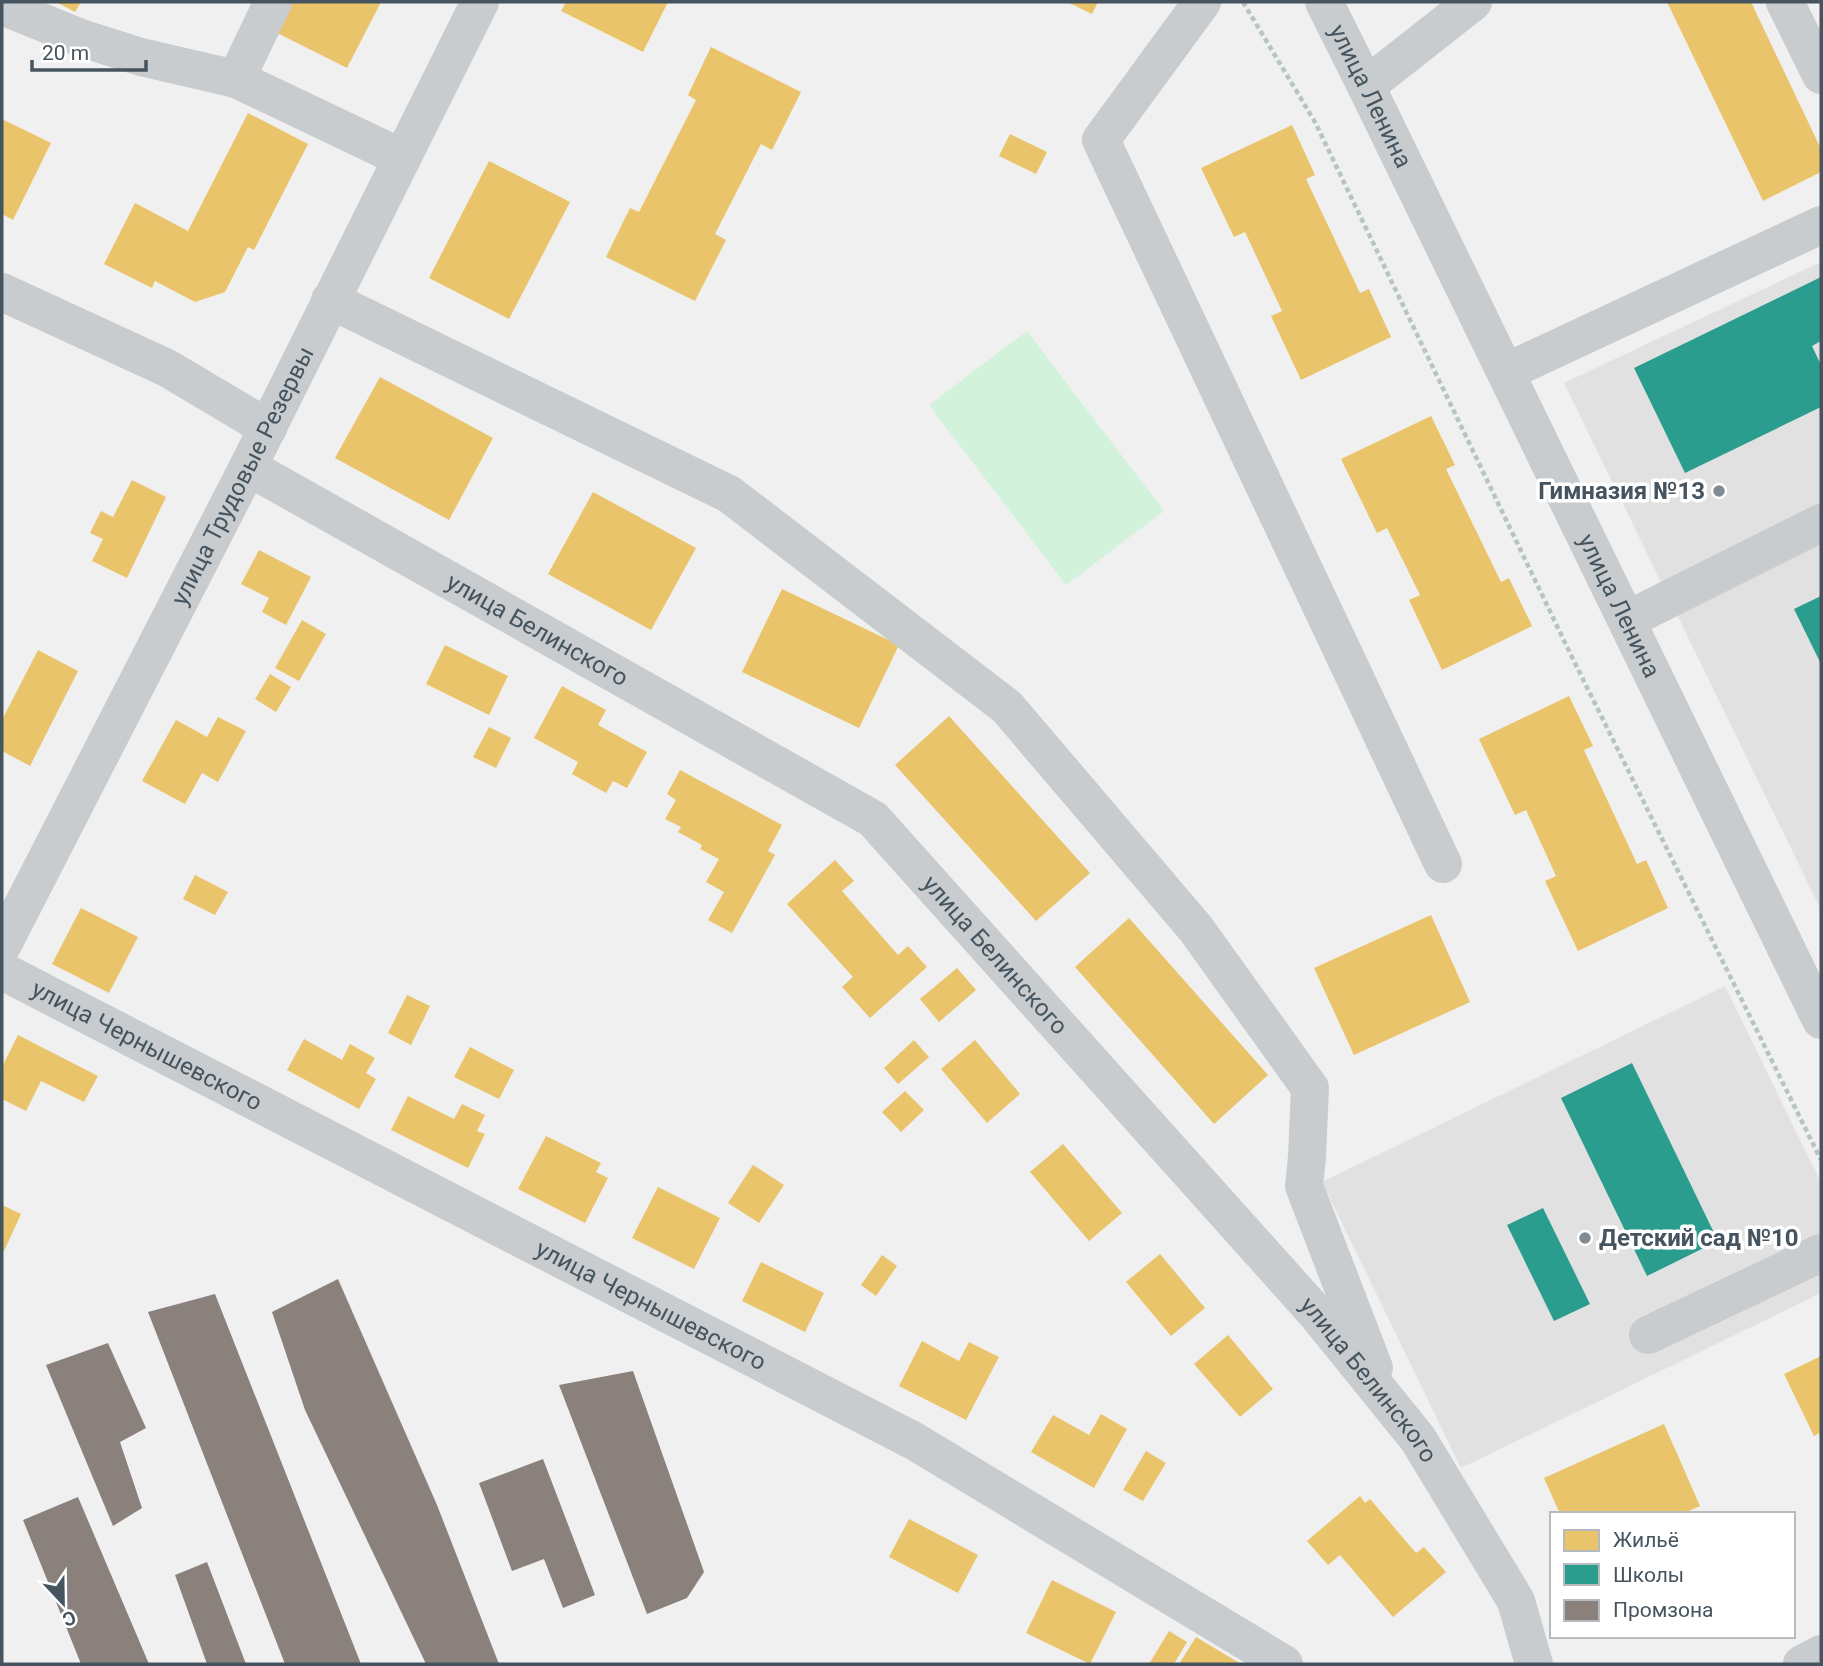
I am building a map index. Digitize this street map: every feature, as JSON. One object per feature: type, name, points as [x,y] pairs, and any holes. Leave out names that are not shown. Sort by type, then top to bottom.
[{"type":"street","points":[[236,79],[273,2]]},
{"type":"street","name":"улица Трудовые Резервы","points":[[2,946],[268,428],[480,2]]},
{"type":"street","points":[[1202,2],[1101,140],[1443,864]]},
{"type":"street","name":"улица Ленина","points":[[1324,2],[1627,620],[1809,963],[1821,1020]]},
{"type":"street","points":[[1366,86],[1473,2]]},
{"type":"street","points":[[1785,2],[1821,75]]},
{"type":"street","points":[[2,6],[81,38],[141,57],[236,79],[402,158]]},
{"type":"street","points":[[1506,372],[1821,225]]},
{"type":"street","points":[[2,292],[167,368],[268,428]]},
{"type":"street","points":[[331,300],[729,494],[1007,706],[1196,929],[1310,1088],[1304,1186],[1386,1399]]},
{"type":"street","name":"улица Белинского","points":[[248,467],[873,819],[1316,1313],[1418,1439],[1516,1601],[1534,1664]]},
{"type":"street","points":[[1627,620],[1821,523]]},
{"type":"street","name":"улица Чернышевского","points":[[2,971],[914,1441],[1284,1664]]},
{"type":"street","points":[[1648,1335],[1821,1253]]},
{"type":"street","points":[[1802,1664],[1821,1654]]},
{"type":"path","points":[[1243,2],[1315,122],[1570,653],[1821,1160]]},
{"type":"shaded area","name":"Гимназия №13","points":[[1821,262],[1821,910],[1564,383]]},
{"type":"shaded area","name":"Детский сад №10","points":[[1725,986],[1821,1183],[1821,1293],[1461,1468],[1322,1182]]},
{"type":"green space","points":[[1027,331],[1164,511],[1066,585],[929,405]]},
{"type":"building: Жильё","points":[[56,2],[81,2],[75,12]]},
{"type":"building: Жильё","points":[[290,2],[381,2],[347,68],[275,32]]},
{"type":"building: Жильё","points":[[566,2],[668,2],[643,52],[561,11]]},
{"type":"building: Жильё","points":[[1067,2],[1098,2],[1092,14]]},
{"type":"building: Жильё","points":[[1667,2],[1751,2],[1821,149],[1821,172],[1763,201]]},
{"type":"building: Жильё","points":[[711,47],[801,92],[772,150],[761,144],[715,234],[726,240],[695,301],[606,257],[630,208],[639,212],[696,100],[688,95]]},
{"type":"building: Жильё","points":[[248,113],[308,144],[254,250],[248,247],[225,292],[195,302],[155,281],[152,288],[104,264],[135,203],[188,231]]},
{"type":"building: Жильё","points":[[2,119],[51,143],[13,220],[2,214]]},
{"type":"building: Жильё","points":[[1292,125],[1315,175],[1306,179],[1360,293],[1369,289],[1391,337],[1301,380],[1271,316],[1282,311],[1245,232],[1234,237],[1201,168]]},
{"type":"building: Жильё","points":[[1010,134],[1047,152],[1036,174],[999,156]]},
{"type":"building: Жильё","points":[[489,161],[570,202],[509,319],[429,278]]},
{"type":"building: Жильё","points":[[380,377],[493,438],[449,520],[335,458]]},
{"type":"building: Жильё","points":[[1431,416],[1455,465],[1446,469],[1501,582],[1509,578],[1532,626],[1442,670],[1409,600],[1420,595],[1387,528],[1377,533],[1341,459]]},
{"type":"building: Жильё","points":[[132,480],[166,497],[127,578],[92,561],[103,539],[90,533],[101,511],[113,517]]},
{"type":"building: Жильё","points":[[593,492],[696,548],[651,630],[548,574]]},
{"type":"building: Жильё","points":[[259,550],[311,577],[286,625],[262,612],[269,598],[241,584]]},
{"type":"building: Жильё","points":[[782,589],[899,645],[859,728],[742,672]]},
{"type":"building: Жильё","points":[[302,620],[326,634],[299,681],[275,668]]},
{"type":"building: Жильё","points":[[445,645],[508,676],[489,715],[426,684]]},
{"type":"building: Жильё","points":[[38,650],[78,671],[30,766],[2,751],[2,720]]},
{"type":"building: Жильё","points":[[270,674],[291,687],[276,712],[255,699]]},
{"type":"building: Жильё","points":[[562,686],[606,710],[598,725],[647,752],[627,788],[613,781],[606,793],[572,774],[578,762],[534,738]]},
{"type":"building: Жильё","points":[[1569,696],[1593,746],[1584,750],[1637,864],[1646,860],[1668,908],[1578,951],[1545,881],[1556,876],[1526,810],[1515,815],[1479,739]]},
{"type":"building: Жильё","points":[[949,716],[1090,873],[1036,921],[895,765]]},
{"type":"building: Жильё","points":[[218,717],[246,731],[218,782],[202,773],[185,804],[142,781],[176,720],[207,737]]},
{"type":"building: Жильё","points":[[489,727],[511,738],[496,768],[473,757]]},
{"type":"building: Жильё","points":[[680,770],[782,825],[768,851],[775,855],[732,933],[708,920],[724,892],[706,882],[719,859],[700,849],[702,845],[678,832],[681,827],[665,819],[676,800],[667,794]]},
{"type":"building: Жильё","points":[[835,860],[854,881],[842,891],[898,955],[908,946],[927,967],[870,1018],[842,987],[853,977],[787,904]]},
{"type":"building: Жильё","points":[[195,875],[228,892],[215,915],[183,899]]},
{"type":"building: Жильё","points":[[81,908],[138,937],[109,993],[52,964]]},
{"type":"building: Жильё","points":[[1431,915],[1470,1002],[1354,1055],[1314,968]]},
{"type":"building: Жильё","points":[[1129,918],[1268,1075],[1214,1124],[1075,967]]},
{"type":"building: Жильё","points":[[957,968],[976,990],[939,1022],[920,999]]},
{"type":"building: Жильё","points":[[407,995],[430,1006],[411,1045],[388,1033]]},
{"type":"building: Жильё","points":[[18,1035],[98,1076],[84,1102],[41,1081],[26,1111],[2,1099],[2,1067]]},
{"type":"building: Жильё","points":[[304,1039],[342,1060],[350,1044],[375,1058],[366,1073],[376,1079],[359,1109],[287,1070]]},
{"type":"building: Жильё","points":[[914,1040],[929,1057],[898,1084],[884,1068]]},
{"type":"building: Жильё","points":[[975,1040],[1020,1094],[987,1123],[941,1069]]},
{"type":"building: Жильё","points":[[470,1047],[514,1070],[499,1099],[454,1077]]},
{"type":"building: Жильё","points":[[905,1091],[924,1110],[901,1132],[882,1112]]},
{"type":"building: Жильё","points":[[408,1096],[454,1119],[462,1104],[485,1115],[477,1131],[485,1134],[468,1168],[391,1130]]},
{"type":"building: Жильё","points":[[546,1136],[601,1163],[596,1172],[608,1178],[585,1223],[518,1189]]},
{"type":"building: Жильё","points":[[1063,1144],[1122,1213],[1089,1241],[1030,1172]]},
{"type":"building: Жильё","points":[[753,1165],[784,1185],[759,1223],[728,1203]]},
{"type":"building: Жильё","points":[[658,1187],[720,1218],[694,1269],[632,1238]]},
{"type":"building: Жильё","points":[[2,1205],[21,1214],[4,1251],[2,1250]]},
{"type":"building: Жильё","points":[[1160,1254],[1205,1308],[1171,1336],[1126,1282]]},
{"type":"building: Жильё","points":[[882,1255],[897,1266],[876,1296],[861,1285]]},
{"type":"building: Жильё","points":[[761,1262],[824,1293],[805,1332],[742,1301]]},
{"type":"building: Жильё","points":[[1228,1335],[1273,1389],[1240,1417],[1194,1364]]},
{"type":"building: Жильё","points":[[922,1341],[959,1361],[969,1342],[999,1357],[966,1420],[899,1386]]},
{"type":"building: Жильё","points":[[1821,1356],[1821,1432],[1814,1436],[1784,1374]]},
{"type":"building: Жильё","points":[[1101,1414],[1127,1429],[1094,1488],[1031,1452],[1053,1415],[1089,1435]]},
{"type":"building: Жильё","points":[[1664,1424],[1700,1506],[1686,1512],[1559,1512],[1544,1478]]},
{"type":"building: Жильё","points":[[1146,1451],[1166,1463],[1143,1501],[1123,1490]]},
{"type":"building: Жильё","points":[[1360,1496],[1365,1503],[1370,1499],[1416,1553],[1424,1547],[1446,1572],[1393,1617],[1340,1555],[1328,1565],[1307,1541]]},
{"type":"building: Жильё","points":[[909,1519],[978,1555],[958,1593],[889,1557]]},
{"type":"building: Жильё","points":[[1052,1580],[1116,1612],[1090,1664],[1026,1633]]},
{"type":"building: Жильё","points":[[1169,1631],[1187,1642],[1174,1664],[1149,1664]]},
{"type":"building: Жильё","points":[[1196,1637],[1241,1664],[1179,1664]]},
{"type":"building: Школы","points":[[1821,277],[1821,341],[1812,346],[1821,365],[1821,407],[1685,473],[1634,368]]},
{"type":"building: Школы","points":[[1821,596],[1821,664],[1794,609]]},
{"type":"building: Школы","points":[[1632,1063],[1718,1241],[1647,1276],[1561,1098]]},
{"type":"building: Школы","points":[[1543,1208],[1590,1304],[1554,1321],[1507,1225]]},
{"type":"building: Промзона","points":[[338,1279],[437,1505],[499,1664],[426,1664],[305,1410],[272,1312]]},
{"type":"building: Промзона","points":[[215,1294],[361,1664],[285,1664],[148,1312]]},
{"type":"building: Промзона","points":[[108,1343],[146,1428],[120,1442],[142,1508],[113,1526],[46,1365]]},
{"type":"building: Промзона","points":[[633,1371],[704,1572],[687,1598],[647,1614],[559,1385]]},
{"type":"building: Промзона","points":[[543,1459],[595,1595],[563,1608],[544,1559],[512,1571],[479,1483]]},
{"type":"building: Промзона","points":[[78,1497],[149,1664],[81,1664],[23,1520]]},
{"type":"building: Промзона","points":[[207,1562],[246,1664],[207,1664],[175,1575]]},
{"type":"place","name":"Гимназия №13","points":[[1719,491]]},
{"type":"place","name":"Детский сад №10","points":[[1585,1238]]}]
